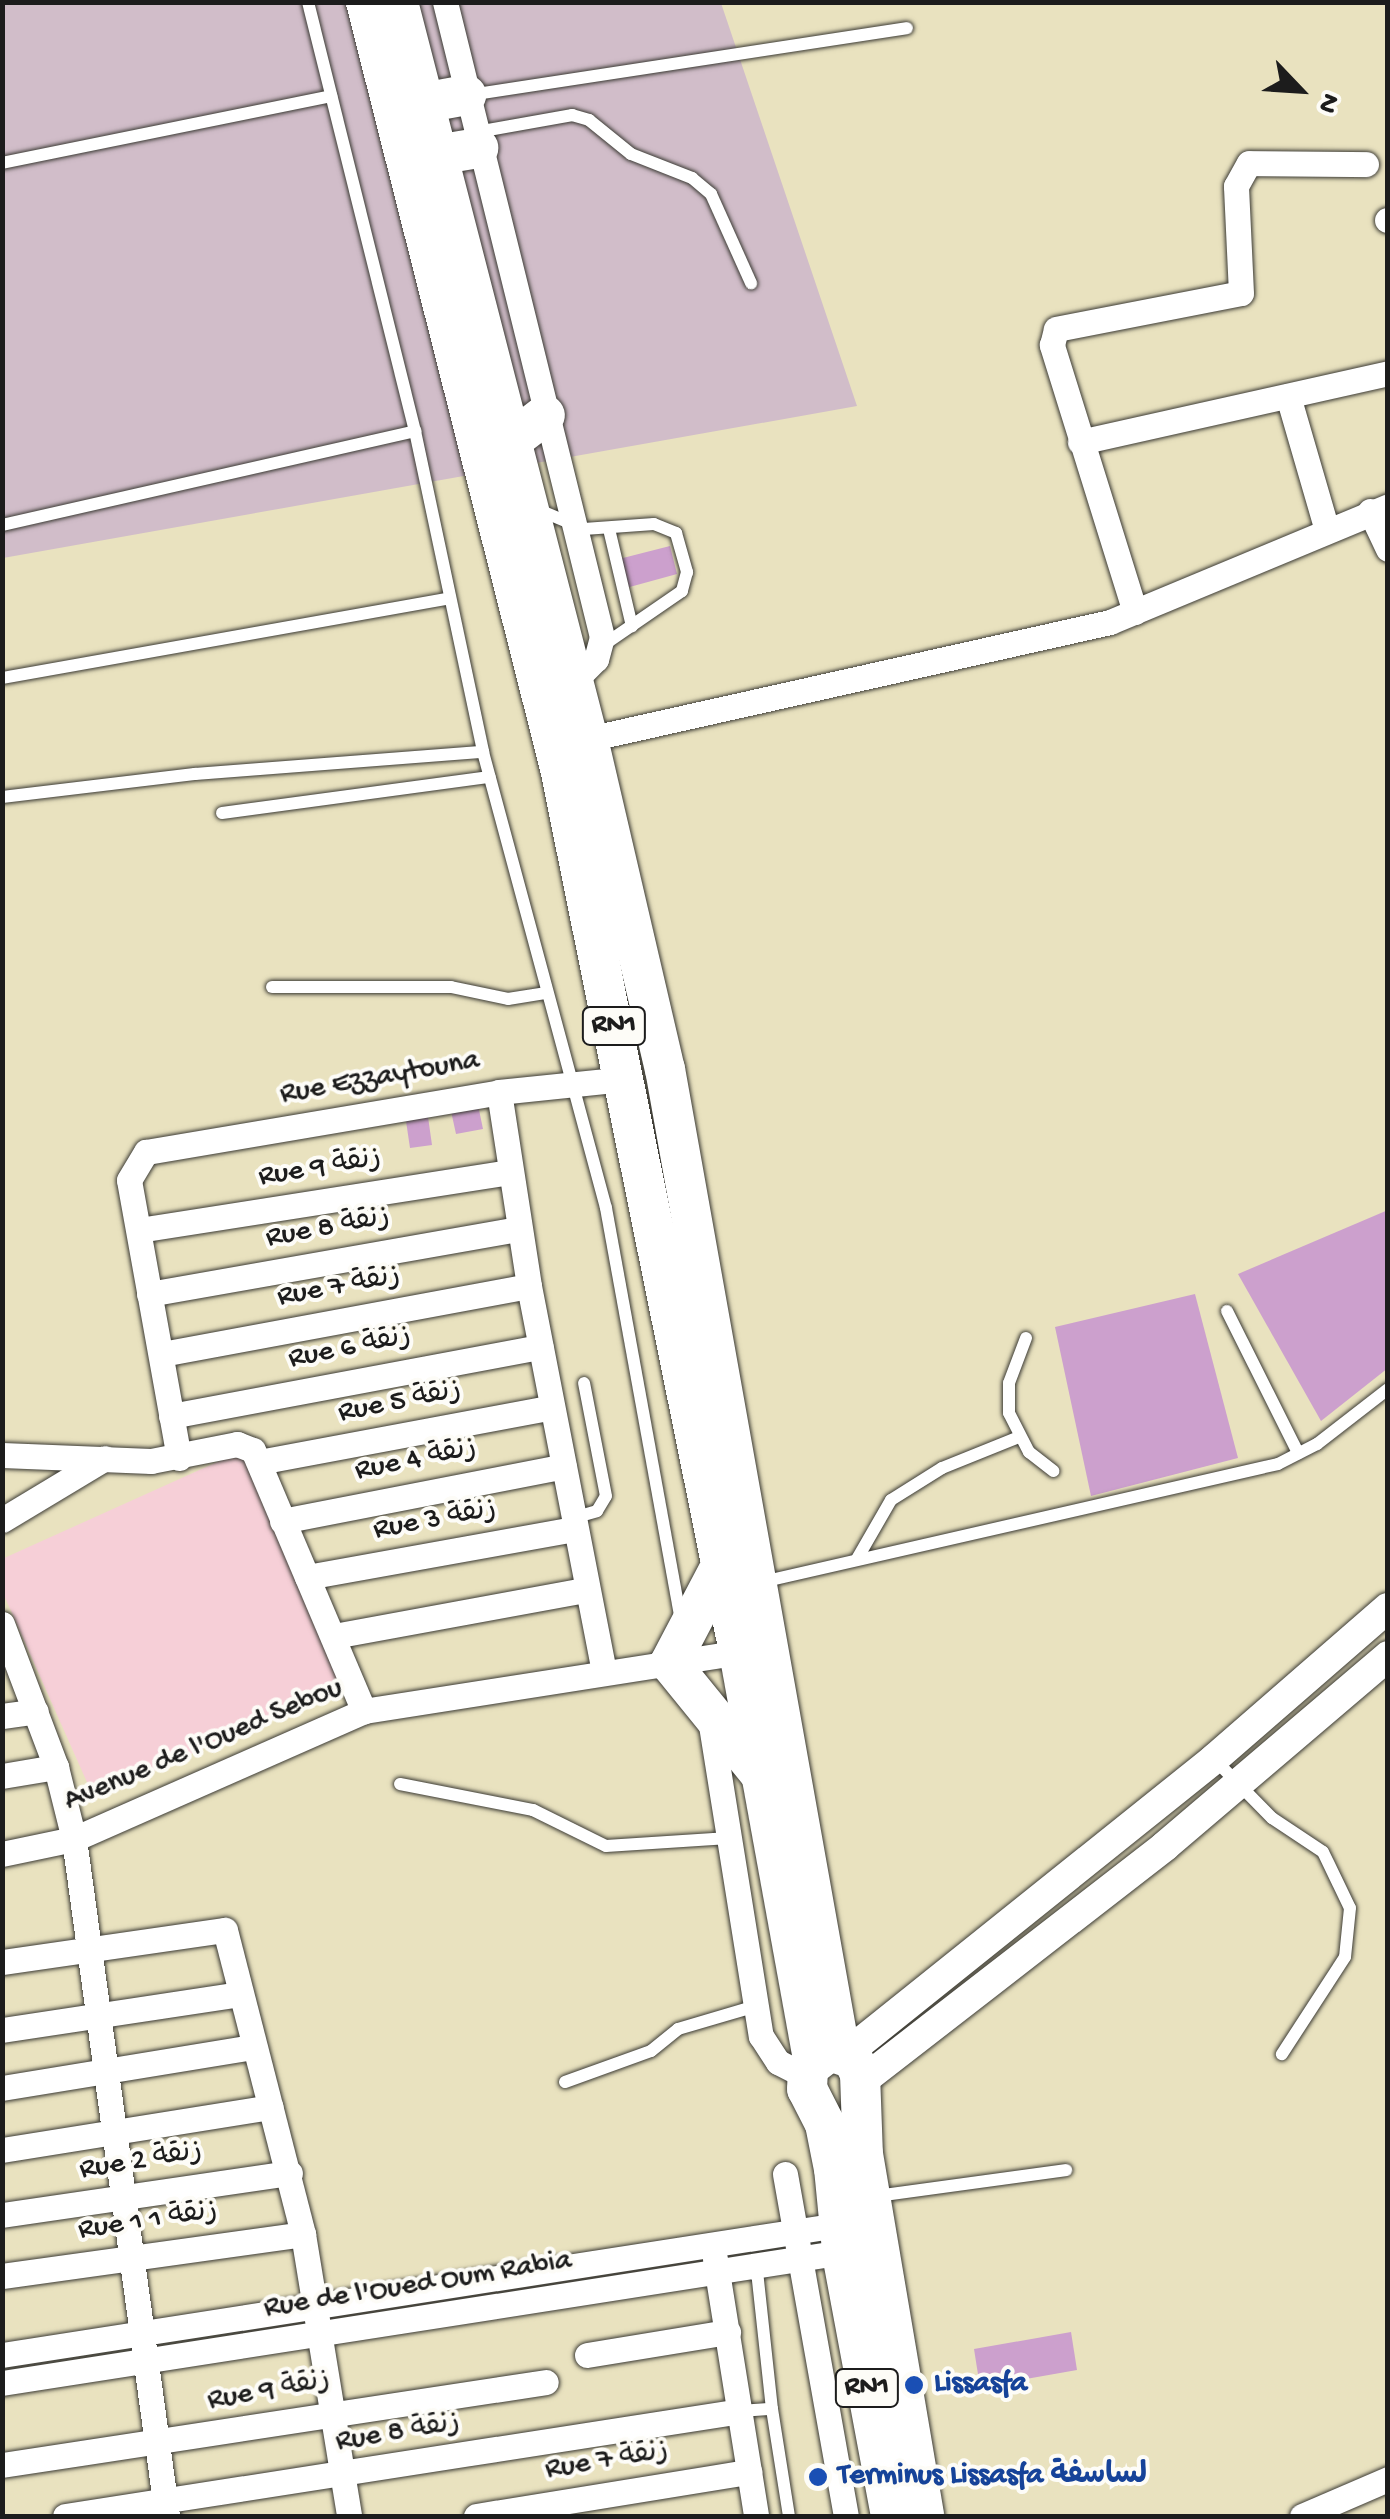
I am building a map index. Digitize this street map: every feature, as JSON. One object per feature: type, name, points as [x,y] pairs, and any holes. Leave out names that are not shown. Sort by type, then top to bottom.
[{"type":"highway","name":"RN1","points":[[366,2],[560,768],[722,1564],[755,1650],[833,2064],[834,2169],[892,2516]]},
{"type":"highway","name":"RN1","points":[[398,2],[588,739],[665,1069],[760,1583],[755,1650],[762,1776],[869,2196],[850,2248],[924,2516]]},
{"type":"highway","points":[[424,103],[473,125],[436,155]]},
{"type":"highway","points":[[510,442],[545,414]]},
{"type":"highway","points":[[722,1564],[676,1648],[710,1714],[762,1776]]},
{"type":"street","points":[[444,2],[602,646],[573,682]]},
{"type":"street","points":[[1135,612],[1052,345],[1056,329],[1240,293],[1236,186],[1249,162],[1366,164]]},
{"type":"street","points":[[1080,442],[1388,373]]},
{"type":"street","points":[[1288,396],[1327,530]]},
{"type":"street","points":[[588,739],[1033,643],[1135,612],[1379,508],[1388,549]]},
{"type":"street","name":"Rue Ezzaytouna","points":[[139,1230],[130,1180],[146,1152],[500,1092],[626,1080]]},
{"type":"street","points":[[500,1092],[528,1286],[584,1590],[604,1671]]},
{"type":"street","name":"Rue 9 زنقة","points":[[139,1230],[511,1172]]},
{"type":"street","name":"Rue 8 زنقة","points":[[149,1294],[519,1229]]},
{"type":"street","points":[[139,1230],[180,1458]]},
{"type":"street","name":"Rue 7 زنقة","points":[[162,1354],[528,1286]]},
{"type":"street","name":"Rue 6 زنقة","points":[[171,1416],[541,1347]]},
{"type":"street","name":"Rue 5 زنقة","points":[[259,1462],[552,1407]]},
{"type":"street","points":[[2,1455],[180,1458],[236,1444],[253,1450],[364,1711]]},
{"type":"street","points":[[2,1520],[105,1458]]},
{"type":"street","name":"Rue 4 زنقة","points":[[282,1521],[564,1466]]},
{"type":"street","name":"Rue 3 زنقة","points":[[307,1577],[574,1523]]},
{"type":"street","points":[[334,1636],[584,1590]]},
{"type":"street","points":[[833,2064],[1214,1760],[1388,1608]]},
{"type":"street","points":[[2,1624],[9,1652],[56,1767],[74,1839],[142,2362],[166,2508]]},
{"type":"street","name":"Avenue de l'Oued Sebou","points":[[2,1854],[74,1839],[364,1711],[604,1671],[676,1648],[755,1650]]},
{"type":"street","points":[[710,1714],[756,2006],[768,2050],[833,2064],[1182,1832],[1388,1656]]},
{"type":"street","points":[[2,1716],[36,1711]]},
{"type":"street","points":[[2,1776],[56,1767]]},
{"type":"street","points":[[1160,1803],[1182,1832]]},
{"type":"street","points":[[2,1962],[225,1930],[252,2047],[290,2172],[350,2516]]},
{"type":"street","points":[[2,2030],[239,1994]]},
{"type":"street","points":[[2,2088],[252,2047]]},
{"type":"street","points":[[2,2150],[271,2106]]},
{"type":"street","name":"Rue 2 زنقة","points":[[2,2215],[290,2172]]},
{"type":"street","points":[[785,2174],[846,2516]]},
{"type":"street","name":"Rue 1 زنقة 1","points":[[2,2276],[302,2234]]},
{"type":"street","name":"Rue de l'Oued Oum Rabia","points":[[2,2382],[142,2362],[316,2322],[799,2247],[850,2248]]},
{"type":"street","points":[[716,2261],[756,2516]]},
{"type":"street","name":"Rue de l'Oued Oum Rabia","points":[[2,2355],[140,2334],[316,2322]]},
{"type":"street","points":[[586,2355],[728,2332]]},
{"type":"street","name":"Rue 9 زنقة","points":[[2,2464],[156,2444],[546,2382]]},
{"type":"street","name":"Rue 8 زنقة","points":[[65,2516],[166,2508],[740,2411]]},
{"type":"street","name":"Rue 7 زنقة","points":[[476,2516],[749,2472]]},
{"type":"street","points":[[1302,2516],[1388,2479]]},
{"type":"lane","points":[[308,2],[415,430],[483,752],[610,1226],[676,1648]]},
{"type":"lane","points":[[473,125],[908,28]]},
{"type":"lane","points":[[2,163],[331,96]]},
{"type":"lane","points":[[473,125],[572,115],[589,120],[631,154],[692,178],[711,194],[752,283]]},
{"type":"lane","points":[[2,525],[415,430]]},
{"type":"lane","points":[[527,504],[574,525],[609,530],[654,524],[670,528],[687,572],[676,599],[602,646]]},
{"type":"lane","points":[[609,530],[632,626]]},
{"type":"lane","points":[[2,678],[449,598]]},
{"type":"lane","points":[[2,797],[195,774],[483,752]]},
{"type":"lane","points":[[222,813],[490,777]]},
{"type":"lane","points":[[272,987],[451,987],[508,998],[547,993]]},
{"type":"lane","points":[[1227,1311],[1298,1454]]},
{"type":"lane","points":[[1026,1338],[1009,1383],[1009,1412],[1019,1437],[1053,1471]]},
{"type":"lane","points":[[574,1523],[597,1510],[606,1496],[584,1383]]},
{"type":"lane","points":[[760,1583],[1278,1464],[1298,1454],[1388,1389]]},
{"type":"lane","points":[[857,1559],[891,1500],[942,1468],[1019,1437]]},
{"type":"lane","points":[[1214,1760],[1272,1818],[1322,1852],[1350,1908],[1346,1957],[1282,2054]]},
{"type":"lane","points":[[400,1784],[533,1810],[606,1846],[730,1838]]},
{"type":"lane","points":[[565,2082],[651,2052],[678,2030],[756,2006]]},
{"type":"lane","points":[[869,2196],[1066,2170]]},
{"type":"lane","points":[[755,2254],[772,2409],[789,2516]]},
{"type":"lane","points":[[740,2411],[772,2409]]},
{"type":"shaded area","points":[[3,3],[721,3],[857,406],[3,558]]},
{"type":"shaded area","points":[[246,1449],[350,1682],[94,1798],[3,1593],[2,1559]]},
{"type":"building","points":[[670,546],[677,574],[626,588],[619,559]]},
{"type":"building","points":[[478,1105],[483,1129],[456,1134],[451,1111]]},
{"type":"building","points":[[428,1117],[432,1145],[410,1148],[406,1121]]},
{"type":"building","points":[[1388,1210],[1388,1368],[1321,1421],[1238,1274]]},
{"type":"building","points":[[1195,1294],[1238,1458],[1091,1496],[1055,1327]]},
{"type":"building","points":[[1071,2332],[1077,2370],[980,2387],[974,2349]]},
{"type":"place","name":"Lissasfa","points":[[914,2385]]},
{"type":"place","name":"Terminus Lissasfa لساسفة","points":[[818,2477]]}]
